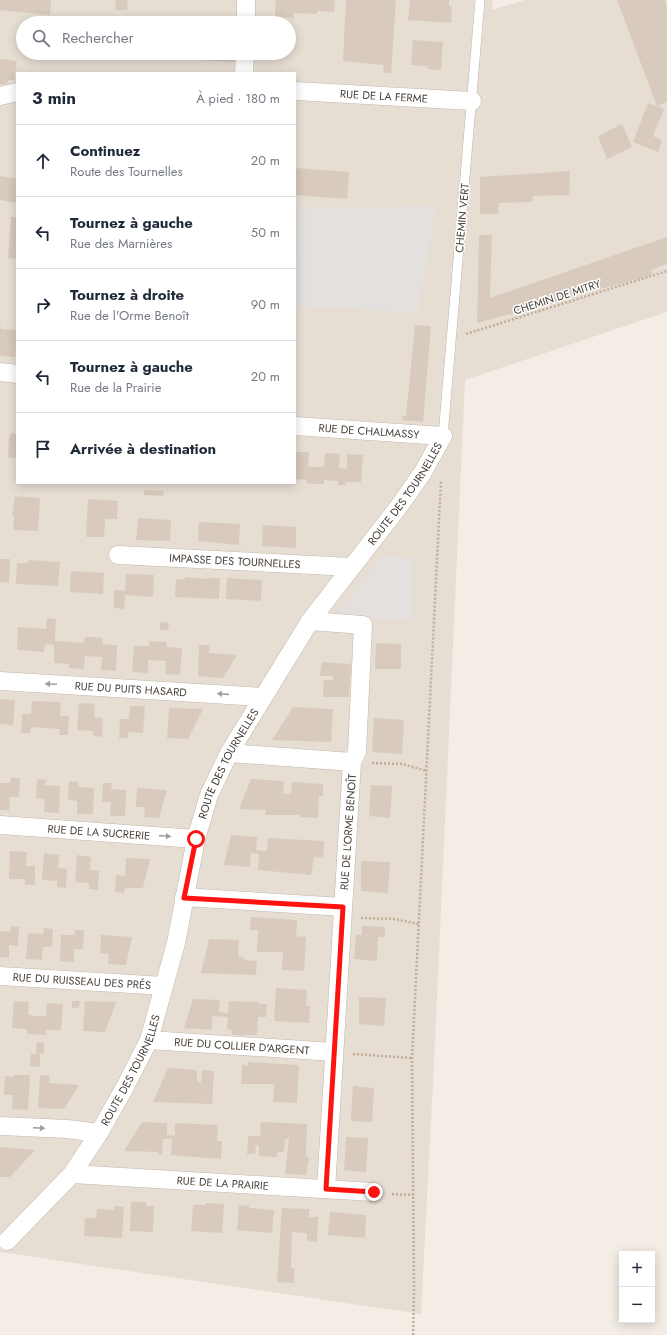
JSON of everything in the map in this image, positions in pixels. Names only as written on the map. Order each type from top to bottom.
[{"type":"street","points":[[246,0],[246,16]]},
{"type":"street","points":[[244,72],[245,60]]},
{"type":"street","name":"RUE DE LA FERME","points":[[296,91],[472,101]]},
{"type":"street","points":[[0,96],[16,92]]},
{"type":"street","points":[[0,372],[16,374]]},
{"type":"street","name":"RUE DE CHALMASSY","points":[[296,426],[443,436]]},
{"type":"street","name":"ROUTE DES TOURNELLES","points":[[7,1241],[72,1174],[99,1133],[126,1087],[149,1040],[176,943],[196,839],[209,795],[230,753],[262,697],[310,621],[400,505],[423,472],[443,436]]},
{"type":"street","name":"IMPASSE DES TOURNELLES","points":[[118,555],[351,567]]},
{"type":"street","name":"RUE DE L'ORME BENOÎT","points":[[310,621],[363,625],[357,752],[352,762],[326,1189]]},
{"type":"street","name":"RUE DU PUITS HASARD","points":[[0,681],[262,697]]},
{"type":"street","points":[[230,753],[352,762]]},
{"type":"street","name":"RUE DE LA SUCRERIE","points":[[0,826],[196,839]]},
{"type":"street","points":[[184,898],[342,912]]},
{"type":"street","name":"RUE DU RUISSEAU DES PRÉS","points":[[0,976],[164,986]]},
{"type":"street","name":"RUE DU COLLIER D'ARGENT","points":[[149,1040],[334,1052]]},
{"type":"street","points":[[0,1126],[67,1129],[99,1133]]},
{"type":"street","name":"RUE DE LA PRAIRIE","points":[[72,1174],[374,1192]]},
{"type":"lane","name":"CHEMIN VERT","points":[[443,436],[480,0]]},
{"type":"path","name":"CHEMIN DE MITRY","points":[[452,339],[667,271]]},
{"type":"path","points":[[413,1335],[412,1058],[441,476]]},
{"type":"path","points":[[352,762],[402,764],[427,771]]},
{"type":"path","points":[[342,912],[419,924]]},
{"type":"path","points":[[334,1052],[412,1058]]},
{"type":"shaded area","points":[[0,0],[493,0],[492,10],[525,0],[667,0],[667,312],[465,380],[421,1314],[0,1252]]},
{"type":"shaded area","points":[[436,206],[418,312],[296,306],[297,208]]},
{"type":"shaded area","points":[[383,555],[412,558],[412,621],[336,616]]},
{"type":"building","points":[[0,0],[51,0],[50,15],[0,10]]},
{"type":"building","points":[[116,0],[128,0],[127,10],[115,10]]},
{"type":"building","points":[[276,0],[335,0],[334,12],[317,11],[317,14],[294,13],[294,16],[275,16]]},
{"type":"building","points":[[346,0],[396,0],[391,73],[383,73],[384,65],[343,61]]},
{"type":"building","points":[[410,0],[449,0],[449,6],[452,6],[451,23],[408,20]]},
{"type":"building","points":[[617,0],[667,0],[665,2],[667,7],[667,102],[657,106]]},
{"type":"building","points":[[413,40],[443,42],[441,70],[427,69],[428,66],[411,65]]},
{"type":"building","points":[[0,59],[17,61],[14,80],[8,80],[7,84],[0,84]]},
{"type":"building","points":[[195,60],[235,60],[235,62]]},
{"type":"building","points":[[648,103],[664,109],[653,136],[662,140],[658,152],[633,142]]},
{"type":"building","points":[[622,124],[632,147],[607,159],[598,136]]},
{"type":"building","points":[[296,168],[349,172],[347,199],[296,195]]},
{"type":"building","points":[[570,171],[569,195],[533,196],[532,202],[499,203],[498,214],[480,214],[480,177]]},
{"type":"building","points":[[0,176],[16,179],[16,203],[0,200]]},
{"type":"building","points":[[11,217],[16,217],[16,259],[8,258]]},
{"type":"building","points":[[479,235],[492,235],[490,298],[667,237],[667,264],[651,270],[652,275],[477,323]]},
{"type":"building","points":[[0,325],[1,329],[16,330],[16,344],[15,357],[0,356]]},
{"type":"building","points":[[415,325],[431,326],[423,422],[402,420],[402,416],[406,416]]},
{"type":"building","points":[[12,433],[16,434],[16,458],[8,458],[9,436]]},
{"type":"building","points":[[296,452],[309,452],[308,467],[324,467],[325,453],[340,454],[339,468],[347,469],[347,454],[363,455],[361,482],[346,482],[346,485],[338,485],[338,481],[324,480],[324,484],[315,484],[307,483],[307,480],[296,479]]},
{"type":"building","points":[[144,490],[164,491],[163,496],[144,495]]},
{"type":"building","points":[[15,496],[40,498],[38,531],[13,530],[14,516],[12,516]]},
{"type":"building","points":[[88,499],[118,501],[117,519],[105,519],[104,537],[86,537]]},
{"type":"building","points":[[138,518],[171,520],[170,541],[136,540]]},
{"type":"building","points":[[199,522],[240,524],[239,545],[198,541]]},
{"type":"building","points":[[263,525],[296,527],[296,548],[262,546]]},
{"type":"building","points":[[0,559],[10,559],[9,583],[0,582]]},
{"type":"building","points":[[29,560],[60,562],[58,586],[16,584],[17,563],[28,563]]},
{"type":"building","points":[[71,571],[104,573],[103,594],[70,592]]},
{"type":"building","points":[[126,574],[154,575],[153,597],[125,595],[124,609],[114,608],[114,590],[125,591]]},
{"type":"building","points":[[185,577],[206,579],[220,578],[219,599],[175,597],[176,579],[185,580]]},
{"type":"building","points":[[227,578],[262,580],[261,601],[226,599]]},
{"type":"building","points":[[47,618],[56,619],[55,641],[84,643],[85,637],[94,637],[103,638],[102,644],[117,645],[116,671],[101,670],[102,657],[85,656],[84,669],[69,668],[69,664],[54,663],[54,645],[45,644],[44,652],[17,650],[18,627],[46,629]]},
{"type":"building","points":[[160,622],[169,623],[168,630],[160,630]]},
{"type":"building","points":[[149,641],[167,642],[166,647],[182,648],[180,675],[165,674],[166,661],[148,660],[148,673],[132,672],[134,646],[149,646]]},
{"type":"building","points":[[376,643],[401,644],[401,669],[375,669]]},
{"type":"building","points":[[199,645],[210,645],[209,653],[237,655],[223,678],[198,676]]},
{"type":"building","points":[[322,662],[351,664],[349,697],[323,697],[324,680],[333,680],[333,676],[320,676]]},
{"type":"building","points":[[0,699],[15,700],[13,725],[0,724]]},
{"type":"building","points":[[32,701],[61,702],[60,716],[69,716],[68,735],[59,735],[60,729],[31,727],[30,733],[21,733],[22,714],[31,714]]},
{"type":"building","points":[[79,703],[95,704],[94,717],[103,718],[102,737],[93,736],[93,731],[77,730]]},
{"type":"building","points":[[130,706],[145,706],[143,733],[128,732],[128,738],[119,738],[120,719],[129,719]]},
{"type":"building","points":[[293,707],[333,709],[331,742],[272,740]]},
{"type":"building","points":[[169,708],[203,709],[188,739],[167,738]]},
{"type":"building","points":[[374,718],[404,720],[402,754],[372,752]]},
{"type":"building","points":[[11,778],[20,778],[19,797],[10,797],[9,810],[0,810],[0,783],[10,783]]},
{"type":"building","points":[[37,779],[46,780],[45,785],[60,786],[59,813],[44,812],[45,799],[36,798]]},
{"type":"building","points":[[251,779],[284,781],[283,794],[291,794],[292,782],[323,784],[323,796],[319,796],[318,818],[300,817],[300,815],[265,815],[266,810],[239,809]]},
{"type":"building","points":[[69,781],[78,782],[78,787],[94,788],[93,814],[77,814],[77,801],[68,800]]},
{"type":"building","points":[[103,783],[112,783],[111,789],[126,790],[125,816],[110,816],[111,802],[102,802]]},
{"type":"building","points":[[371,785],[392,786],[390,818],[369,816]]},
{"type":"building","points":[[137,788],[167,790],[159,818],[144,817],[145,807],[136,807]]},
{"type":"building","points":[[231,835],[257,837],[256,850],[267,851],[268,838],[324,841],[323,858],[314,857],[311,875],[258,870],[259,854],[251,853],[250,867],[224,865]]},
{"type":"building","points":[[10,851],[27,852],[26,866],[35,866],[35,885],[25,885],[25,879],[9,879]]},
{"type":"building","points":[[44,853],[59,855],[58,868],[67,869],[66,888],[57,887],[57,881],[42,880]]},
{"type":"building","points":[[77,855],[91,857],[90,870],[99,871],[98,890],[89,889],[89,883],[75,882]]},
{"type":"building","points":[[126,858],[150,859],[143,888],[125,888],[124,893],[115,892],[116,875],[125,876]]},
{"type":"building","points":[[361,861],[390,862],[388,893],[361,891]]},
{"type":"building","points":[[251,917],[297,920],[296,936],[306,937],[304,971],[282,970],[283,952],[257,952],[258,930],[250,930]]},
{"type":"building","points":[[11,926],[19,927],[18,946],[9,945],[9,958],[0,957],[0,931],[10,932]]},
{"type":"building","points":[[362,926],[385,927],[385,937],[378,937],[377,961],[354,959],[356,935],[362,935]]},
{"type":"building","points":[[44,928],[53,929],[52,947],[43,947],[42,960],[26,959],[28,933],[43,934]]},
{"type":"building","points":[[75,930],[84,930],[83,949],[74,949],[74,962],[60,961],[61,935],[75,935]]},
{"type":"building","points":[[101,935],[132,937],[126,965],[108,964],[109,954],[100,953]]},
{"type":"building","points":[[209,939],[239,940],[238,956],[244,957],[244,960],[257,961],[256,975],[201,973]]},
{"type":"building","points":[[276,988],[307,990],[306,1006],[310,1006],[309,1023],[274,1021]]},
{"type":"building","points":[[359,997],[386,998],[384,1026],[359,1024]]},
{"type":"building","points":[[193,999],[220,1000],[219,1012],[228,1013],[229,1001],[259,1002],[259,1004],[267,1004],[266,1017],[258,1017],[257,1035],[232,1035],[232,1030],[227,1029],[228,1017],[212,1016],[212,1030],[184,1028]]},
{"type":"building","points":[[14,1001],[29,1002],[28,1015],[37,1016],[46,1016],[47,1003],[63,1004],[61,1030],[46,1030],[46,1035],[27,1034],[27,1029],[12,1028]]},
{"type":"building","points":[[72,1001],[80,1001],[79,1008],[72,1008]]},
{"type":"building","points":[[85,1001],[116,1002],[105,1032],[83,1031]]},
{"type":"building","points":[[37,1042],[44,1043],[44,1054],[36,1053]]},
{"type":"building","points":[[31,1054],[40,1054],[40,1067],[30,1066]]},
{"type":"building","points":[[248,1062],[299,1065],[297,1103],[273,1102],[274,1084],[241,1084],[242,1065],[248,1066]]},
{"type":"building","points":[[168,1068],[197,1070],[197,1082],[201,1082],[202,1070],[214,1071],[212,1104],[153,1102]]},
{"type":"building","points":[[14,1075],[30,1075],[28,1110],[12,1109],[13,1095],[4,1095],[5,1076],[14,1077]]},
{"type":"building","points":[[40,1075],[50,1076],[49,1083],[79,1085],[64,1109],[38,1108]]},
{"type":"building","points":[[353,1086],[374,1088],[372,1122],[351,1121]]},
{"type":"building","points":[[142,1122],[167,1123],[167,1135],[175,1136],[175,1123],[218,1125],[217,1141],[222,1141],[221,1159],[171,1155],[172,1139],[163,1139],[162,1155],[158,1155],[158,1152],[124,1151]]},
{"type":"building","points":[[261,1122],[307,1124],[306,1157],[309,1157],[306,1175],[285,1174],[289,1139],[285,1139],[284,1152],[277,1152],[277,1157],[259,1156],[259,1146],[256,1145],[255,1154],[247,1154],[248,1136],[260,1136]]},
{"type":"building","points":[[346,1137],[368,1138],[366,1172],[344,1170]]},
{"type":"building","points":[[0,1147],[35,1150],[10,1177],[0,1177]]},
{"type":"building","points":[[131,1202],[146,1202],[146,1206],[154,1206],[153,1232],[130,1231]]},
{"type":"building","points":[[206,1203],[224,1204],[222,1233],[191,1231],[193,1205],[205,1205]]},
{"type":"building","points":[[239,1205],[249,1206],[249,1208],[274,1210],[272,1233],[237,1230]]},
{"type":"building","points":[[114,1206],[124,1207],[122,1238],[84,1236],[85,1218],[96,1218],[97,1209],[114,1210]]},
{"type":"building","points":[[282,1208],[309,1209],[309,1217],[318,1217],[317,1242],[307,1241],[307,1233],[292,1232],[291,1268],[294,1268],[294,1283],[277,1282]]},
{"type":"building","points":[[330,1212],[366,1215],[365,1238],[328,1235]]},
{"type":"route","points":[[196,839],[184,898],[343,907],[326,1189],[374,1192]]}]
